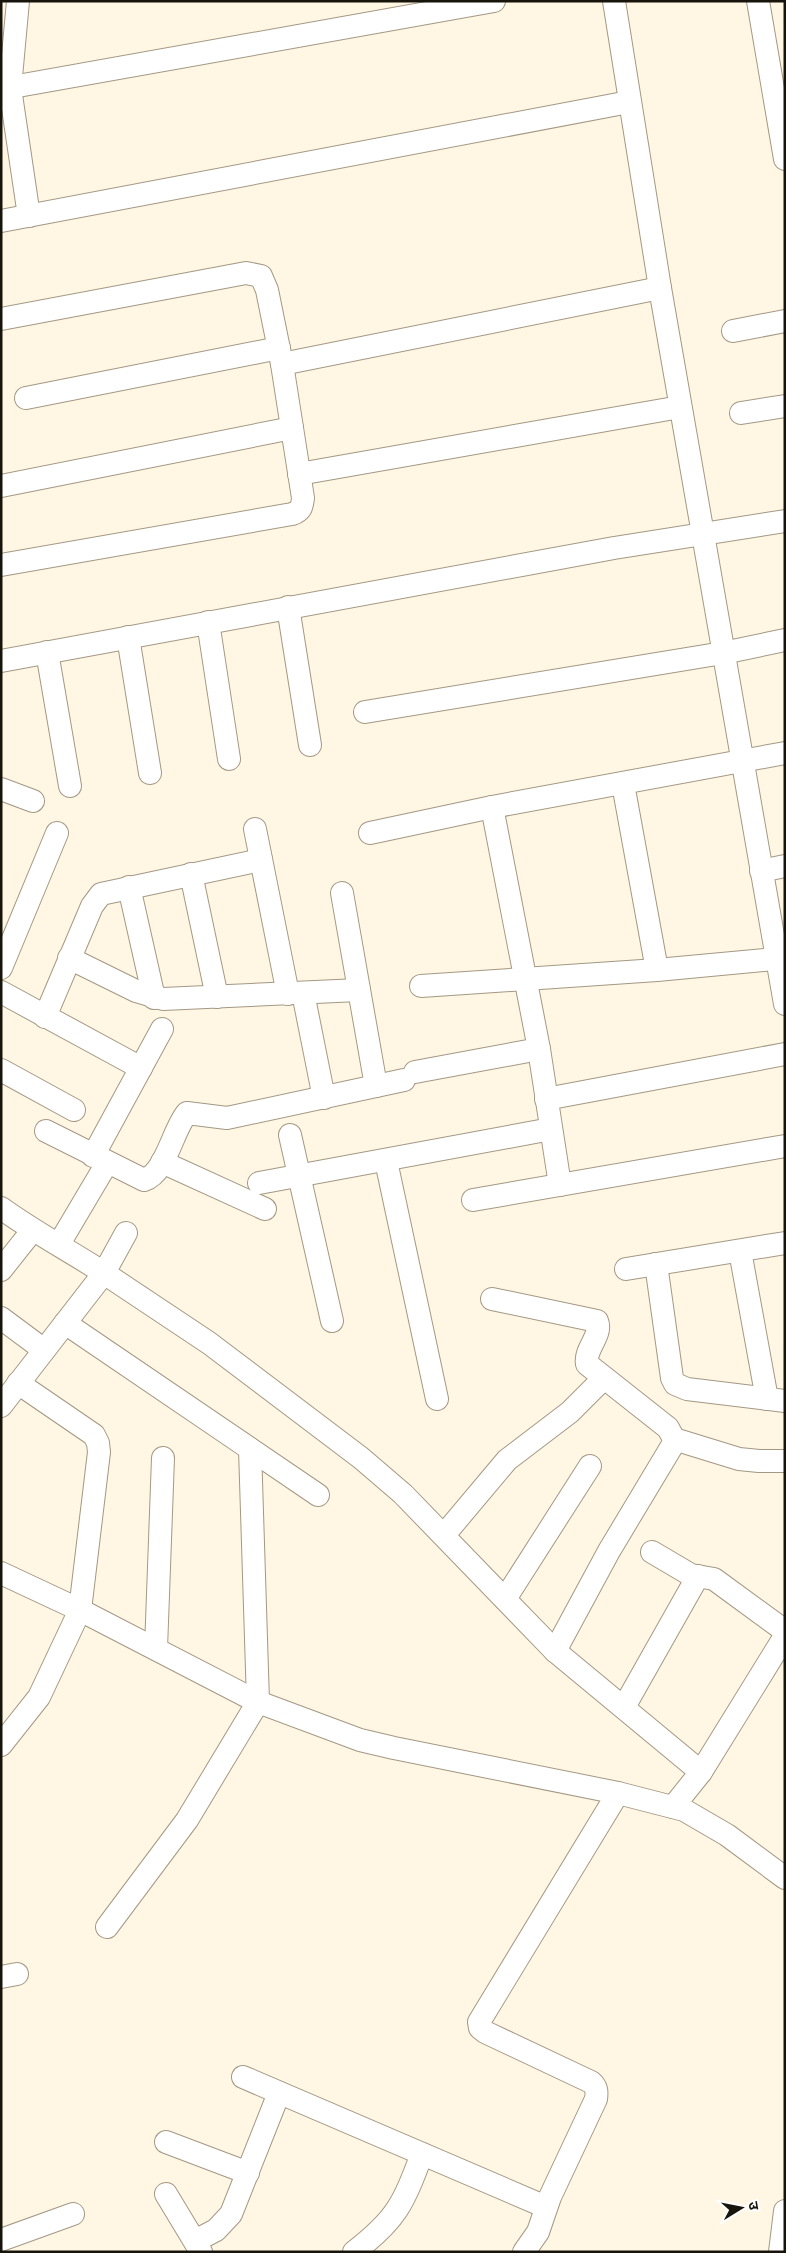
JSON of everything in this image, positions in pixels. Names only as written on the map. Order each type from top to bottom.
[{"type":"street","points":[[18,1],[6,89],[29,216]]},
{"type":"street","points":[[6,89],[494,1]]},
{"type":"street","points":[[614,1],[660,288],[704,534],[723,653],[762,871],[781,958],[785,1004]]},
{"type":"street","points":[[758,1],[784,154]]},
{"type":"street","points":[[1,221],[629,102]]},
{"type":"street","points":[[1,319],[236,275],[256,274],[261,276],[264,282],[280,356],[303,498],[302,507],[298,512],[292,514],[1,565]]},
{"type":"street","points":[[26,398],[280,356],[660,288]]},
{"type":"street","points":[[732,331],[785,321]]},
{"type":"street","points":[[299,474],[680,406]]},
{"type":"street","points":[[741,413],[785,406]]},
{"type":"street","points":[[1,486],[292,428]]},
{"type":"street","points":[[1,661],[614,548],[785,521]]},
{"type":"street","points":[[288,607],[310,745]]},
{"type":"street","points":[[208,622],[229,759]]},
{"type":"street","points":[[128,637],[150,773]]},
{"type":"street","points":[[365,712],[723,653],[785,640]]},
{"type":"street","points":[[47,652],[70,786]]},
{"type":"street","points":[[370,833],[492,807],[785,753]]},
{"type":"street","points":[[623,784],[657,970]]},
{"type":"street","points":[[1,789],[33,801]]},
{"type":"street","points":[[492,807],[539,1049],[560,1185]]},
{"type":"street","points":[[255,829],[261,860],[324,1098]]},
{"type":"street","points":[[1,968],[57,833]]},
{"type":"street","points":[[45,1017],[96,898],[110,891],[261,860]]},
{"type":"street","points":[[762,871],[785,866]]},
{"type":"street","points":[[191,874],[217,997]]},
{"type":"street","points":[[129,887],[154,998]]},
{"type":"street","points":[[342,893],[376,1086]]},
{"type":"street","points":[[69,958],[154,998],[296,994],[359,990]]},
{"type":"street","points":[[422,986],[657,970],[781,958]]},
{"type":"street","points":[[1,992],[141,1068]]},
{"type":"street","points":[[59,1244],[141,1068],[162,1029]]},
{"type":"street","points":[[46,1131],[144,1180],[153,1175],[162,1162],[187,1113],[228,1118],[376,1086],[409,1076],[539,1049]]},
{"type":"street","points":[[546,1099],[785,1054]]},
{"type":"street","points":[[1,1070],[74,1110]]},
{"type":"street","points":[[259,1182],[551,1129]]},
{"type":"street","points":[[290,1135],[332,1321]]},
{"type":"street","points":[[473,1200],[785,1146]]},
{"type":"street","points":[[386,1160],[438,1399]]},
{"type":"street","points":[[162,1162],[265,1209]]},
{"type":"street","points":[[1,1208],[32,1231],[59,1244],[209,1343],[300,1410],[403,1494],[555,1651],[700,1772]]},
{"type":"street","points":[[1,1270],[32,1231]]},
{"type":"street","points":[[1,1406],[104,1273],[126,1234]]},
{"type":"street","points":[[626,1269],[785,1243]]},
{"type":"street","points":[[656,1264],[672,1378],[675,1384],[687,1389],[776,1400],[740,1251]]},
{"type":"street","points":[[492,1299],[597,1321],[598,1330],[586,1361],[587,1364],[668,1428],[674,1439],[738,1459],[785,1461]]},
{"type":"street","points":[[1,1318],[44,1350]]},
{"type":"street","points":[[65,1323],[318,1495]]},
{"type":"street","points":[[444,1535],[507,1460],[581,1402],[604,1378]]},
{"type":"street","points":[[1,1745],[39,1697],[80,1610],[98,1443],[94,1435],[18,1383]]},
{"type":"street","points":[[555,1651],[609,1551],[672,1446],[674,1439]]},
{"type":"street","points":[[107,1927],[187,1820],[258,1702],[250,1449]]},
{"type":"street","points":[[156,1649],[163,1458]]},
{"type":"street","points":[[505,1599],[590,1466]]},
{"type":"street","points":[[652,1552],[683,1571],[714,1579],[785,1631]]},
{"type":"street","points":[[1,1573],[80,1610],[258,1702],[360,1740],[618,1793],[684,1810],[727,1834],[785,1878]]},
{"type":"street","points":[[624,1707],[698,1576]]},
{"type":"street","points":[[674,1807],[700,1772],[785,1636]]},
{"type":"street","points":[[524,2252],[538,2232],[546,2207],[596,2100],[596,2086],[485,2032],[480,2028],[479,2022],[618,1793]]},
{"type":"street","points":[[243,2077],[546,2207]]},
{"type":"street","points":[[166,2194],[198,2246],[226,2223],[232,2214],[279,2092]]},
{"type":"street","points":[[166,2142],[248,2173]]},
{"type":"street","points":[[354,2252],[377,2234],[399,2209],[405,2199],[422,2154]]},
{"type":"street","points":[[780,2252],[785,2211]]},
{"type":"street","points":[[1,2240],[73,2214]]}]
